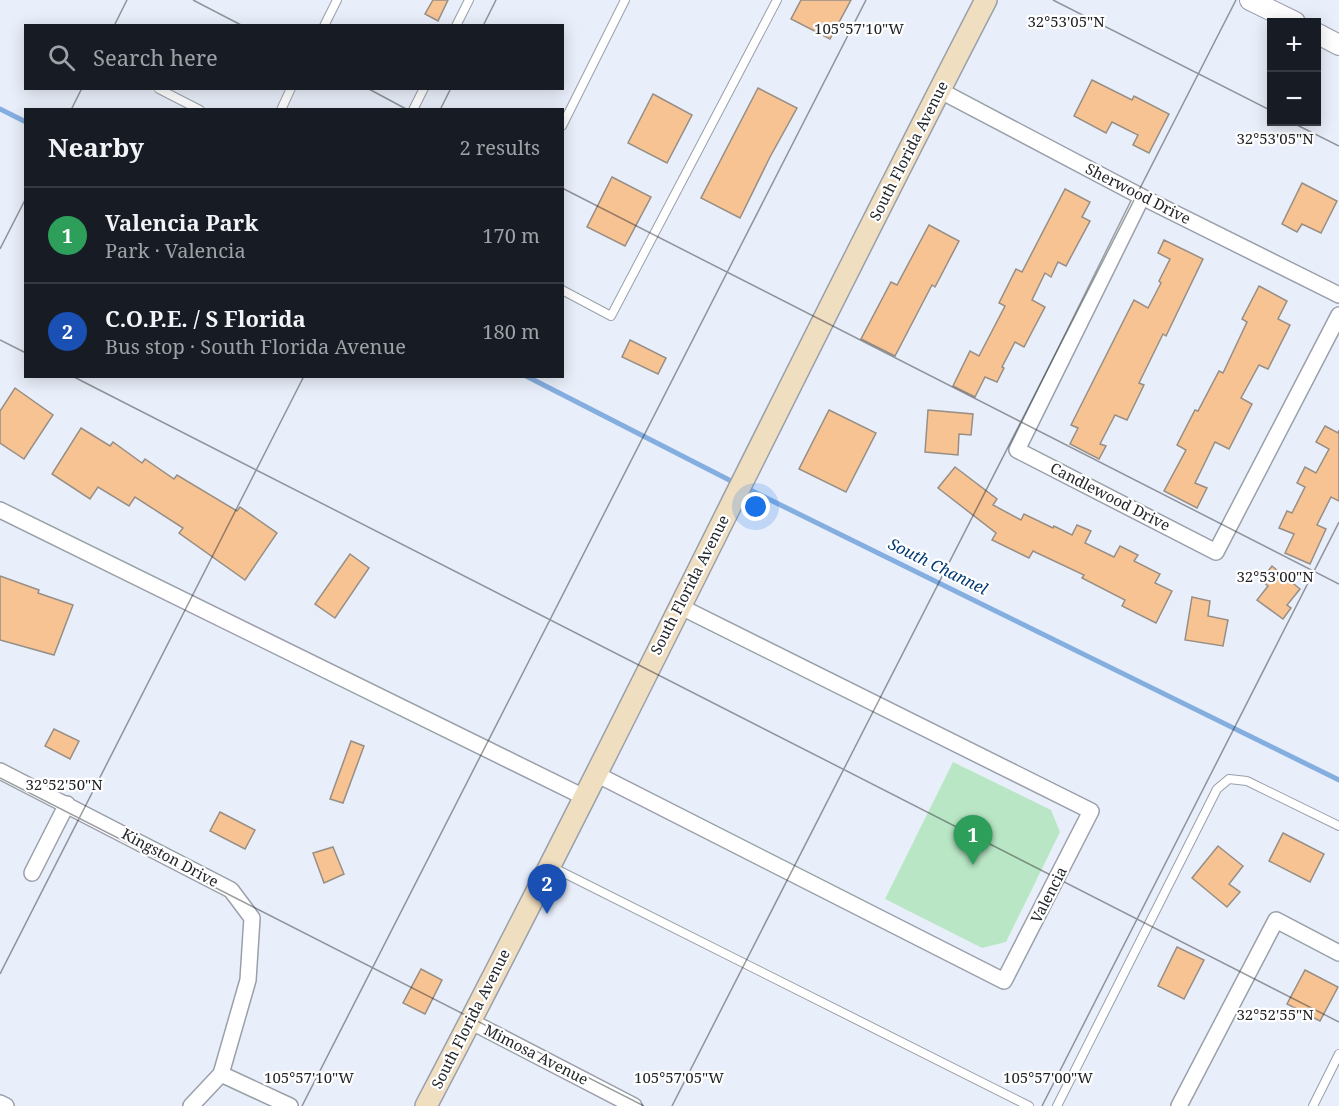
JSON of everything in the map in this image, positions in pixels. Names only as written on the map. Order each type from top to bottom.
[{"type":"main road","name":"South Florida Avenue","points":[[426,1106],[986,0]]},
{"type":"street","points":[[1250,0],[1287,18]]},
{"type":"street","points":[[1321,35],[1339,45]]},
{"type":"street","name":"Sherwood Drive","points":[[939,90],[1142,197],[1339,295]]},
{"type":"street","name":"Candlewood Drive","points":[[1142,197],[1017,450],[1216,552],[1339,315]]},
{"type":"street","points":[[0,510],[584,797]]},
{"type":"street","name":"Valencia","points":[[596,774],[1004,981],[1091,811],[679,606]]},
{"type":"street","name":"Kingston Drive","points":[[0,771],[231,890],[252,918],[248,980],[221,1074]]},
{"type":"street","points":[[32,873],[67,804]]},
{"type":"street","points":[[1179,1106],[1276,920],[1339,953]]},
{"type":"street","name":"Mimosa Avenue","points":[[471,1021],[634,1106]]},
{"type":"street","points":[[191,1106],[221,1074],[291,1106]]},
{"type":"street","points":[[0,1103],[6,1106]]},
{"type":"lane","points":[[325,24],[337,0]]},
{"type":"lane","points":[[457,24],[469,0]]},
{"type":"lane","points":[[564,122],[625,0]]},
{"type":"lane","points":[[564,291],[611,316],[777,0]]},
{"type":"lane","points":[[161,90],[196,108]]},
{"type":"lane","points":[[281,108],[290,90]]},
{"type":"lane","points":[[414,108],[423,90]]},
{"type":"lane","points":[[1057,1106],[1217,789],[1229,780],[1246,781],[1339,826]]},
{"type":"lane","points":[[550,865],[1029,1106]]},
{"type":"lane","points":[[1312,1106],[1339,1054]]},
{"type":"green space","points":[[953,762],[1051,810],[1060,832],[1006,942],[982,948],[885,899]]},
{"type":"building","points":[[433,0],[448,0],[438,21],[425,14]]},
{"type":"building","points":[[801,0],[851,0],[830,39],[791,19]]},
{"type":"building","points":[[1092,80],[1132,100],[1134,96],[1169,114],[1149,153],[1133,145],[1138,135],[1112,122],[1106,133],[1074,116]]},
{"type":"building","points":[[758,88],[797,108],[740,218],[701,198]]},
{"type":"building","points":[[653,94],[692,115],[667,163],[628,143]]},
{"type":"building","points":[[612,177],[651,197],[625,246],[587,227]]},
{"type":"building","points":[[1302,183],[1337,201],[1321,233],[1302,224],[1297,232],[1282,224]]},
{"type":"building","points":[[1065,189],[1090,202],[1082,217],[1090,221],[1066,266],[1058,262],[1051,277],[1045,273],[1032,300],[1045,307],[1024,347],[1015,342],[997,382],[985,377],[975,397],[953,386],[970,351],[979,356],[1005,306],[999,303],[1016,269],[1022,272]]},
{"type":"building","points":[[929,225],[959,241],[935,287],[932,285],[895,356],[861,339],[891,282],[897,285]]},
{"type":"building","points":[[1164,240],[1203,259],[1166,336],[1163,334],[1139,383],[1144,385],[1127,420],[1115,415],[1100,444],[1106,446],[1099,459],[1070,444],[1078,428],[1071,425],[1134,300],[1148,308],[1161,283],[1159,281],[1170,259],[1158,253]]},
{"type":"building","points":[[1259,286],[1287,301],[1278,319],[1290,325],[1268,369],[1259,365],[1241,398],[1252,404],[1229,449],[1215,442],[1195,483],[1207,488],[1197,508],[1164,491],[1186,450],[1177,445],[1219,371],[1223,373],[1247,322],[1242,319]]},
{"type":"building","points":[[630,340],[666,358],[658,374],[622,357]]},
{"type":"building","points":[[15,388],[53,415],[24,459],[0,443],[0,411]]},
{"type":"building","points":[[829,410],[876,433],[846,492],[799,469]]},
{"type":"building","points":[[928,410],[973,414],[971,435],[959,434],[958,455],[925,452]]},
{"type":"building","points":[[1325,426],[1338,433],[1339,430],[1339,501],[1331,497],[1317,525],[1326,529],[1310,564],[1285,553],[1294,534],[1279,528],[1287,511],[1292,513],[1305,487],[1297,483],[1305,467],[1316,473],[1329,449],[1316,442]]},
{"type":"building","points":[[81,428],[110,446],[113,442],[142,463],[145,459],[174,479],[177,475],[237,511],[240,507],[277,533],[245,580],[179,533],[183,528],[135,497],[129,506],[98,487],[90,499],[52,474]]},
{"type":"building","points":[[955,467],[997,499],[993,505],[1021,520],[1024,514],[1072,535],[1077,525],[1091,531],[1085,543],[1114,557],[1120,546],[1138,555],[1134,561],[1160,574],[1155,583],[1172,591],[1156,623],[1122,606],[1125,600],[1082,578],[1084,575],[1033,551],[1029,558],[992,540],[996,533],[938,488]]},
{"type":"building","points":[[350,554],[369,568],[335,618],[315,604]]},
{"type":"building","points":[[1272,566],[1300,589],[1287,605],[1291,608],[1283,619],[1257,600],[1268,586],[1261,580]]},
{"type":"building","points":[[0,576],[73,605],[54,655],[0,640]]},
{"type":"building","points":[[1192,597],[1210,601],[1208,616],[1228,620],[1223,646],[1185,640]]},
{"type":"building","points":[[54,729],[79,741],[70,759],[45,746]]},
{"type":"building","points":[[351,741],[364,746],[343,803],[330,799]]},
{"type":"building","points":[[220,812],[255,830],[245,849],[210,831]]},
{"type":"building","points":[[1283,833],[1324,854],[1310,882],[1269,861]]},
{"type":"building","points":[[1218,846],[1243,866],[1229,884],[1240,892],[1227,907],[1192,878]]},
{"type":"building","points":[[333,847],[344,874],[324,883],[313,853]]},
{"type":"building","points":[[1177,947],[1204,960],[1184,999],[1158,986]]},
{"type":"building","points":[[421,969],[442,980],[425,1014],[403,1003]]},
{"type":"building","points":[[1305,970],[1338,987],[1320,1021],[1287,1004]]},
{"type":"waterway","name":"South Channel","points":[[0,109],[24,121]]},
{"type":"waterway","name":"South Channel","points":[[530,378],[737,484]]},
{"type":"waterway","name":"South Channel","points":[[746,488],[1339,780]]},
{"type":"place","name":"Valencia Park","points":[[973,865]]},
{"type":"place","name":"C.O.P.E. / S Florida","points":[[547,914]]}]
